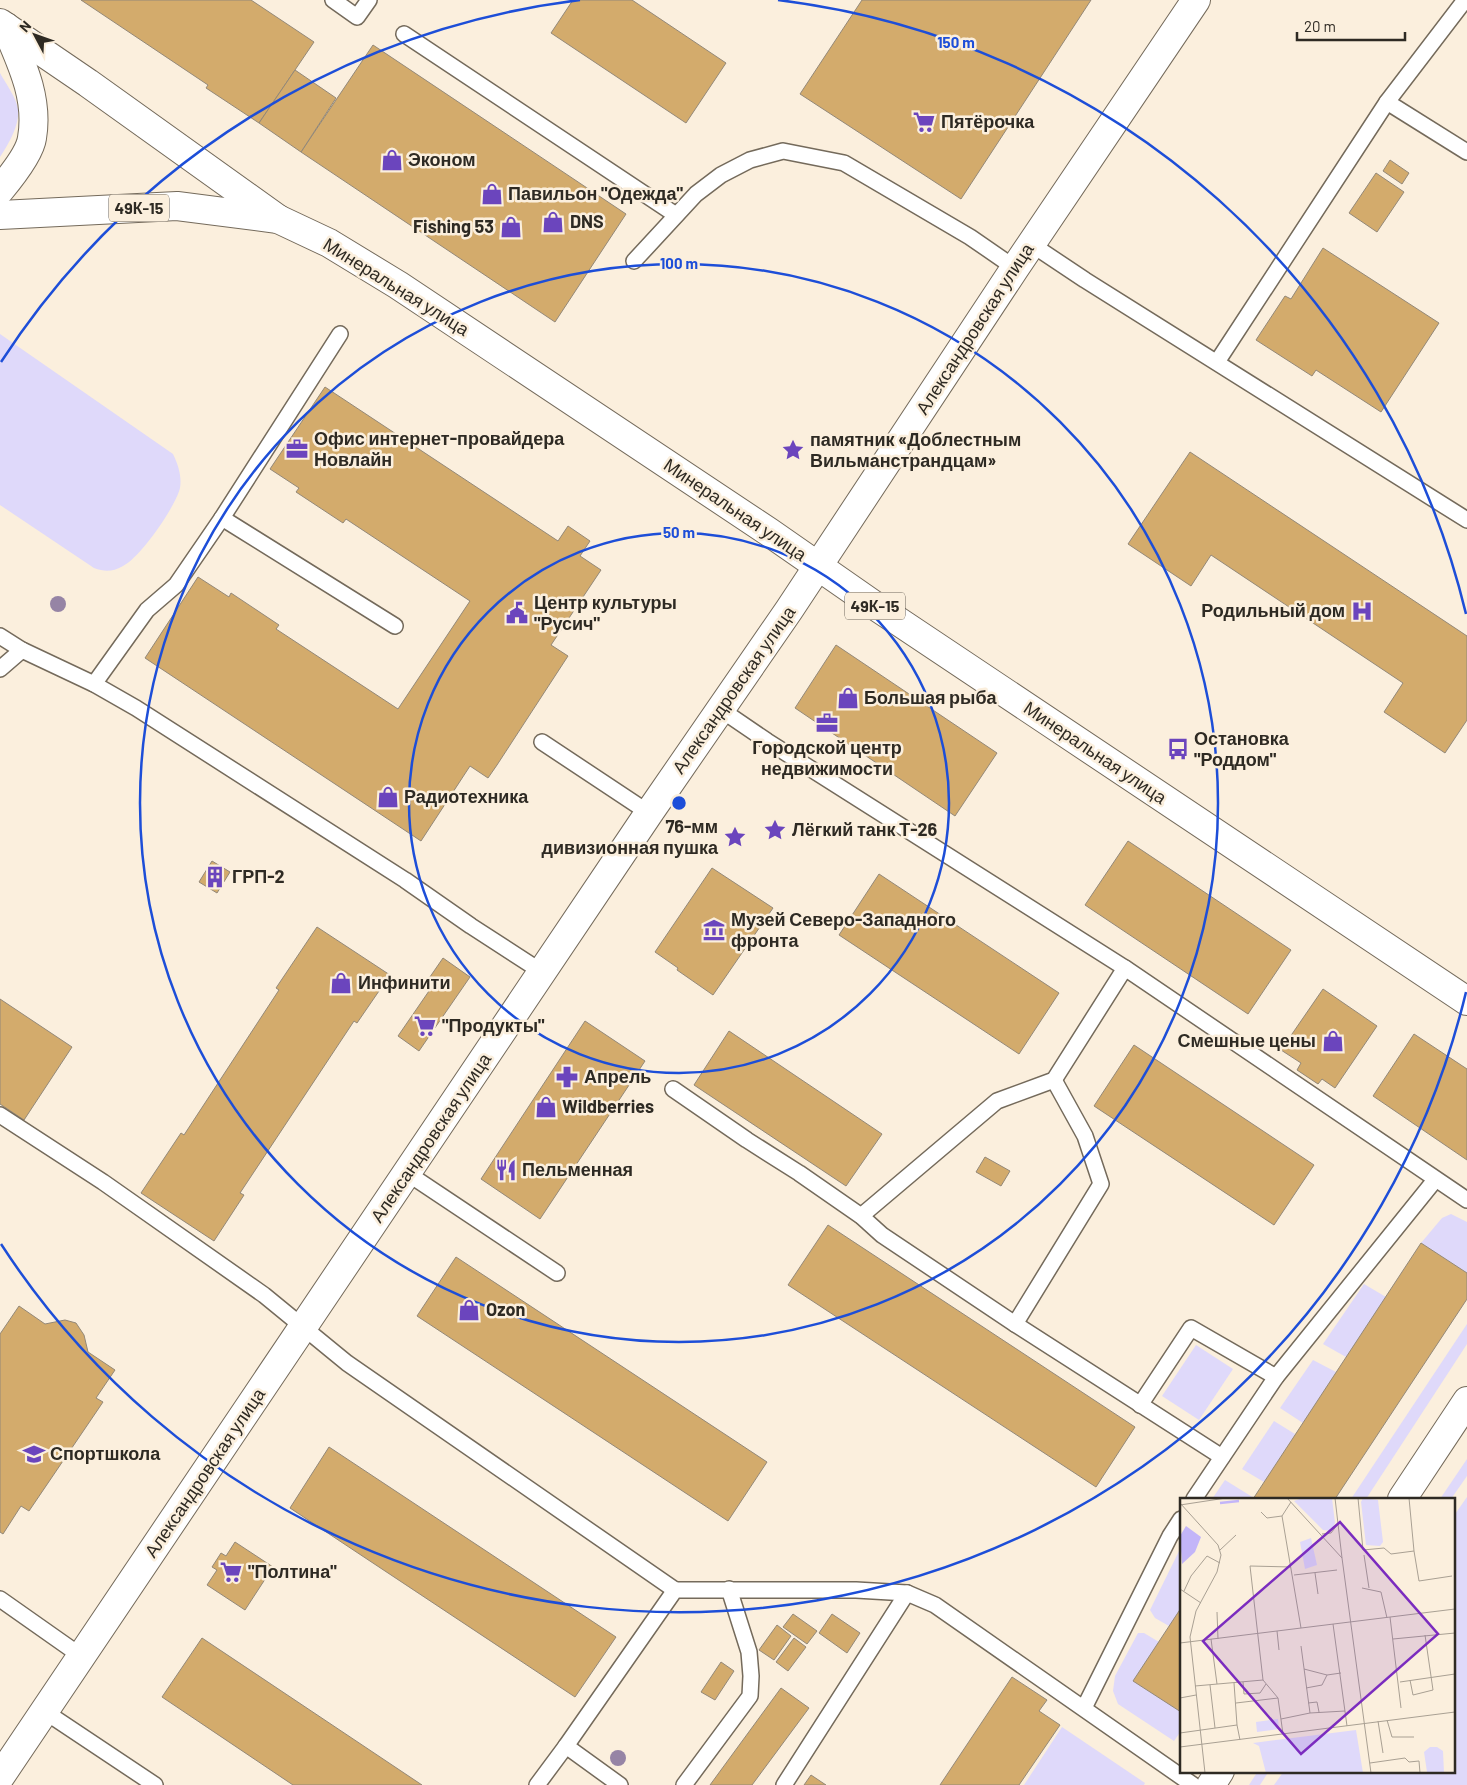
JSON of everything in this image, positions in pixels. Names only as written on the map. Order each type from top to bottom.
[{"type":"street","name":"Александровская улица","points":[[0,1777],[649,813],[818,566],[1031,244],[1196,0]]},
{"type":"street","points":[[0,190],[16,170],[32,139],[33,110],[27,75],[3,25]]},
{"type":"street","name":"Минеральная улица","points":[[3,25],[88,83],[278,219],[329,243],[398,284],[1467,1002]]},
{"type":"street","name":"49К-15","points":[[0,215],[177,206],[278,219]]},
{"type":"street","points":[[1403,1498],[1467,1401]]},
{"type":"street","points":[[1211,1785],[1219,1772]]},
{"type":"lane","points":[[333,0],[358,17],[369,0]]},
{"type":"lane","points":[[1217,362],[1387,102],[1465,0]]},
{"type":"lane","points":[[404,34],[676,215]]},
{"type":"lane","points":[[1387,102],[1467,152]]},
{"type":"lane","points":[[634,262],[696,194],[721,175],[750,160],[783,151],[844,163],[970,237],[1016,268]]},
{"type":"lane","points":[[1031,244],[1085,280],[1467,520]]},
{"type":"lane","points":[[94,684],[147,610],[176,585],[222,518],[340,334]]},
{"type":"lane","points":[[222,518],[395,626]]},
{"type":"lane","points":[[0,636],[22,650],[94,684],[145,713],[405,880],[542,972]]},
{"type":"lane","points":[[0,669],[22,650]]},
{"type":"lane","points":[[720,709],[767,741],[1125,968],[1467,1200]]},
{"type":"lane","points":[[542,742],[649,813]]},
{"type":"lane","points":[[861,1216],[997,1101],[1054,1080],[1125,968]]},
{"type":"lane","points":[[1015,1324],[1101,1184],[1084,1136],[1054,1080]]},
{"type":"lane","points":[[673,1089],[747,1140],[800,1173],[861,1216],[882,1235],[1015,1324],[1222,1457]]},
{"type":"lane","points":[[0,1116],[103,1182],[264,1296],[347,1364],[676,1590],[856,1590],[907,1593],[935,1605],[1193,1785]]},
{"type":"lane","points":[[407,1173],[557,1273]]},
{"type":"lane","points":[[1195,1498],[1276,1377],[1435,1180]]},
{"type":"lane","points":[[1140,1405],[1191,1328],[1276,1377]]},
{"type":"lane","points":[[1084,1708],[1170,1536],[1180,1521]]},
{"type":"lane","points":[[684,1785],[750,1696],[749,1652],[729,1589]]},
{"type":"lane","points":[[537,1785],[676,1590]]},
{"type":"lane","points":[[784,1785],[907,1593]]},
{"type":"lane","points":[[0,1599],[81,1656]]},
{"type":"lane","points":[[44,1711],[155,1785]]},
{"type":"lane","points":[[566,1746],[620,1785]]},
{"type":"shaded area","points":[[0,73],[15,100],[18,115],[13,134],[0,157]]},
{"type":"shaded area","points":[[0,334],[173,454],[180,475],[180,488],[177,496],[165,518],[147,543],[139,553],[123,566],[108,571],[94,568],[0,505]]},
{"type":"shaded area","points":[[1451,1214],[1467,1222],[1467,1273],[1421,1243],[1442,1218]]},
{"type":"shaded area","points":[[1364,1284],[1386,1297],[1346,1357],[1323,1344]]},
{"type":"shaded area","points":[[1467,1324],[1467,1344],[1367,1498],[1352,1498]]},
{"type":"shaded area","points":[[1196,1345],[1233,1369],[1199,1420],[1162,1396]]},
{"type":"shaded area","points":[[1313,1360],[1336,1372],[1303,1423],[1280,1408]]},
{"type":"shaded area","points":[[1274,1421],[1295,1434],[1264,1482],[1242,1469]]},
{"type":"shaded area","points":[[1467,1459],[1467,1476],[1452,1498],[1441,1498]]},
{"type":"shaded area","points":[[1225,1480],[1254,1498],[1213,1498]]},
{"type":"shaded area","points":[[1467,1497],[1467,1785],[1274,1785],[1283,1772],[1454,1772],[1454,1516]]},
{"type":"shaded area","points":[[1180,1549],[1180,1610],[1169,1626],[1155,1618],[1150,1610]]},
{"type":"shaded area","points":[[1138,1633],[1144,1633],[1159,1642],[1133,1681],[1180,1711],[1180,1732],[1174,1741],[1118,1704],[1113,1691],[1115,1676]]},
{"type":"shaded area","points":[[1062,1727],[1145,1783],[1144,1785],[1024,1785]]},
{"type":"shaded area","points":[[1257,1772],[1268,1772],[1260,1785],[1249,1785]]},
{"type":"building","points":[[81,0],[251,0],[314,42],[259,123],[206,88],[208,85]]},
{"type":"building","points":[[573,0],[632,0],[726,63],[686,123],[551,33]]},
{"type":"building","points":[[862,0],[1091,0],[961,199],[800,94]]},
{"type":"building","points":[[373,45],[626,214],[555,322],[301,152]]},
{"type":"building","points":[[295,70],[336,98],[301,152],[259,123]]},
{"type":"building","points":[[1390,160],[1409,173],[1402,184],[1383,171]]},
{"type":"building","points":[[1376,173],[1404,192],[1377,232],[1349,213]]},
{"type":"building","points":[[1323,248],[1439,323],[1381,412],[1316,370],[1312,376],[1256,340],[1285,296],[1291,299]]},
{"type":"building","name":"Центр культуры \"Русич\"","points":[[325,387],[558,541],[568,526],[590,541],[580,556],[601,570],[551,645],[568,656],[497,765],[488,778],[470,766],[421,841],[145,658],[198,577],[229,597],[231,593],[279,625],[276,629],[398,709],[470,601],[346,519],[343,523],[296,492],[299,488],[270,469]]},
{"type":"building","name":"Родильный дом","points":[[1190,452],[1467,636],[1467,720],[1445,753],[1384,712],[1403,683],[1211,555],[1191,586],[1128,544]]},
{"type":"building","points":[[836,645],[997,753],[955,816],[795,708]]},
{"type":"building","points":[[1128,841],[1291,950],[1248,1014],[1085,905]]},
{"type":"building","name":"ГРП-2","points":[[212,861],[230,872],[217,893],[199,882]]},
{"type":"building","name":"Музей Северо-Западного фронта","points":[[712,868],[773,908],[713,995],[655,952]]},
{"type":"building","points":[[879,874],[1059,993],[1019,1054],[839,935]]},
{"type":"building","points":[[317,927],[390,975],[357,1023],[354,1021],[240,1193],[244,1195],[214,1241],[141,1193],[181,1133],[184,1135],[279,990],[276,988]]},
{"type":"building","points":[[443,958],[470,977],[419,1051],[398,1036],[429,991],[423,987]]},
{"type":"building","points":[[1323,989],[1377,1026],[1335,1088],[1322,1079],[1318,1084],[1297,1070],[1301,1063],[1281,1050]]},
{"type":"building","points":[[0,999],[72,1047],[24,1120],[0,1104]]},
{"type":"building","points":[[585,1021],[645,1061],[540,1219],[481,1179]]},
{"type":"building","points":[[729,1031],[882,1134],[846,1186],[694,1085]]},
{"type":"building","points":[[1414,1034],[1467,1069],[1467,1160],[1373,1096]]},
{"type":"building","points":[[1134,1045],[1314,1165],[1274,1225],[1094,1106]]},
{"type":"building","points":[[985,1157],[1010,1171],[1001,1186],[976,1172]]},
{"type":"building","points":[[828,1225],[1135,1427],[1096,1487],[788,1285]]},
{"type":"building","points":[[1421,1243],[1467,1273],[1467,1299],[1336,1498],[1254,1498]]},
{"type":"building","points":[[456,1257],[767,1462],[728,1521],[417,1316]]},
{"type":"building","name":"Спортшкола","points":[[19,1306],[45,1324],[65,1320],[76,1323],[84,1335],[88,1352],[115,1370],[96,1398],[103,1402],[29,1511],[21,1506],[3,1534],[0,1532],[0,1334]]},
{"type":"building","points":[[329,1447],[616,1637],[575,1697],[290,1508]]},
{"type":"building","points":[[235,1542],[273,1567],[245,1610],[207,1585],[217,1570],[212,1567],[221,1553],[226,1556]]},
{"type":"building","points":[[1180,1610],[1180,1711],[1133,1681]]},
{"type":"building","points":[[793,1614],[817,1631],[807,1644],[783,1627]]},
{"type":"building","points":[[832,1614],[860,1633],[847,1653],[819,1633]]},
{"type":"building","points":[[777,1625],[791,1636],[774,1660],[759,1650]]},
{"type":"building","points":[[202,1638],[422,1785],[293,1785],[162,1697]]},
{"type":"building","points":[[794,1638],[806,1647],[788,1671],[776,1662]]},
{"type":"building","points":[[721,1662],[734,1671],[715,1700],[701,1692]]},
{"type":"building","points":[[1012,1677],[1047,1700],[1039,1711],[1060,1725],[1019,1785],[940,1785]]},
{"type":"building","points":[[781,1688],[809,1708],[752,1785],[710,1785]]},
{"type":"building","points":[[811,1775],[826,1785],[804,1785]]},
{"type":"place","name":"Пятёрочка","points":[[924,122]]},
{"type":"place","name":"Эконом","points":[[392,160]]},
{"type":"place","name":"Павильон \"Одежда\"","points":[[492,194]]},
{"type":"place","name":"DNS","points":[[553,222]]},
{"type":"place","name":"Fishing 53","points":[[511,227]]},
{"type":"place","name":"Офис интернет-провайдера Новлайн","points":[[297,449]]},
{"type":"place","name":"памятник «Доблестным Вильманстрандцам»","points":[[793,450]]},
{"type":"place","name":"Родильный дом","points":[[1362,611]]},
{"type":"place","name":"Центр культуры \"Русич\"","points":[[517,613]]},
{"type":"place","name":"Большая рыба","points":[[848,698]]},
{"type":"place","name":"Городской центр недвижимости","points":[[827,723]]},
{"type":"place","name":"Остановка \"Роддом\"","points":[[1178,749]]},
{"type":"place","name":"Радиотехника","points":[[388,797]]},
{"type":"place","name":"Лёгкий танк Т-26","points":[[775,830]]},
{"type":"place","name":"76-мм дивизионная пушка","points":[[735,837]]},
{"type":"place","name":"ГРП-2","points":[[215,877]]},
{"type":"place","name":"Музей Северо-Западного фронта","points":[[714,930]]},
{"type":"place","name":"Инфинити","points":[[341,983]]},
{"type":"place","name":"\"Продукты\"","points":[[425,1026]]},
{"type":"place","name":"Смешные цены","points":[[1333,1041]]},
{"type":"place","name":"Апрель","points":[[567,1077]]},
{"type":"place","name":"Wildberries","points":[[546,1107]]},
{"type":"place","name":"Пельменная","points":[[506,1170]]},
{"type":"place","name":"Ozon","points":[[469,1310]]},
{"type":"place","name":"Спортшкола","points":[[34,1454]]},
{"type":"place","name":"\"Полтина\"","points":[[231,1572]]}]
